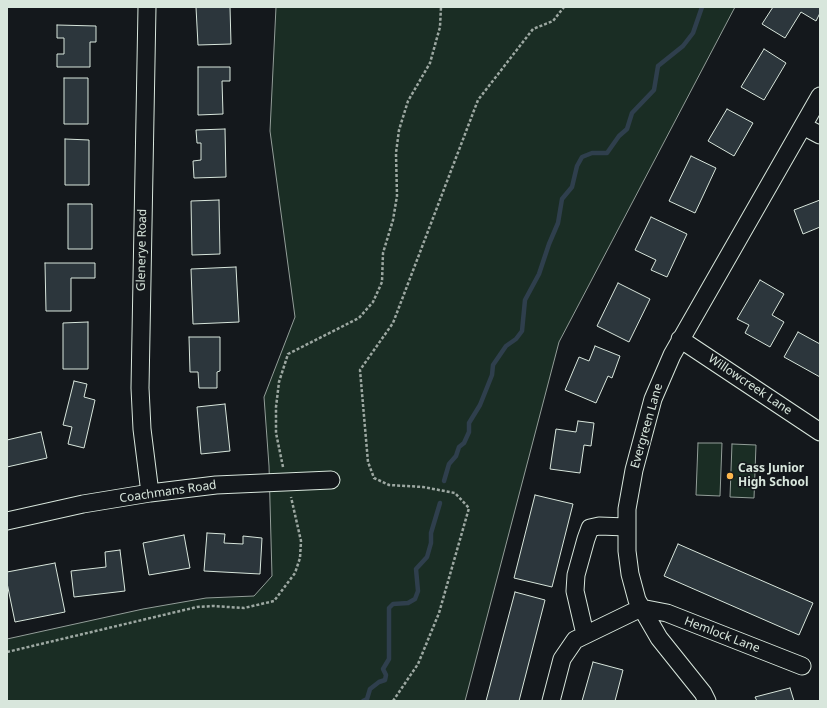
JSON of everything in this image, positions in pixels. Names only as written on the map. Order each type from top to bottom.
[{"type":"street","name":"Glenerye Road","points":[[147,7],[140,388],[142,429],[150,493]]},
{"type":"street","name":"Evergreen Lane","points":[[707,701],[703,693],[659,638],[641,608],[630,574],[627,551],[628,504],[642,436],[660,380],[680,339],[820,96]]},
{"type":"street","points":[[803,126],[820,135]]},
{"type":"street","name":"Willowcreek Lane","points":[[680,339],[820,432]]},
{"type":"street","name":"Coachmans Road","points":[[7,521],[83,504],[150,493],[216,485],[287,480],[331,480]]},
{"type":"street","points":[[585,634],[575,591],[576,575],[586,538],[590,528],[599,526],[627,527]]},
{"type":"street","points":[[551,701],[562,659],[574,640],[641,608]]},
{"type":"street","name":"Hemlock Lane","points":[[641,608],[667,613],[802,666]]},
{"type":"path","points":[[7,652],[197,607],[213,606],[244,608],[274,601],[294,573],[300,558],[301,542],[297,518],[276,433],[276,407],[280,382],[288,354],[359,318],[373,302],[382,282],[383,253],[393,220],[397,196],[396,153],[399,130],[408,101],[430,63],[440,27],[441,7]]},
{"type":"path","points":[[394,701],[418,664],[439,613],[469,508],[455,493],[423,486],[389,485],[374,478],[368,462],[360,370],[393,323],[478,100],[533,29],[553,21],[564,7]]},
{"type":"green space","points":[[276,7],[735,7],[559,342],[465,701],[7,701],[7,639],[143,609],[206,598],[254,596],[272,576],[269,466],[264,397],[295,317],[270,131]]},
{"type":"green space","points":[[698,443],[722,443],[720,496],[696,495]]},
{"type":"green space","points":[[732,444],[756,445],[754,498],[730,497]]},
{"type":"building","points":[[196,7],[230,7],[231,44],[198,45]]},
{"type":"building","points":[[773,7],[820,7],[820,13],[816,21],[801,12],[785,38],[762,24]]},
{"type":"building","points":[[57,25],[96,26],[96,42],[90,42],[90,67],[57,67],[57,54],[64,54],[64,38],[57,38]]},
{"type":"building","points":[[764,49],[786,63],[764,100],[741,87]]},
{"type":"building","points":[[198,67],[230,67],[230,81],[222,81],[223,114],[198,115]]},
{"type":"building","points":[[64,78],[88,78],[88,124],[64,124]]},
{"type":"building","points":[[727,109],[753,123],[734,156],[708,141]]},
{"type":"building","points":[[225,129],[226,177],[194,178],[193,161],[201,160],[201,143],[197,143],[196,130]]},
{"type":"building","points":[[65,139],[89,140],[89,185],[65,185]]},
{"type":"building","points":[[691,156],[716,168],[695,213],[669,201]]},
{"type":"building","points":[[219,200],[220,254],[192,255],[191,201]]},
{"type":"building","points":[[820,200],[820,227],[803,234],[794,210]]},
{"type":"building","points":[[68,204],[92,204],[92,249],[68,249]]},
{"type":"building","points":[[651,217],[687,234],[667,277],[651,270],[656,260],[635,250]]},
{"type":"building","points":[[45,263],[95,263],[95,278],[71,278],[71,311],[46,311]]},
{"type":"building","points":[[236,267],[239,322],[193,324],[191,269]]},
{"type":"building","points":[[760,280],[784,294],[772,315],[784,322],[770,347],[745,333],[749,325],[737,319]]},
{"type":"building","points":[[618,283],[650,299],[629,342],[597,326]]},
{"type":"building","points":[[88,322],[88,369],[63,369],[63,323]]},
{"type":"building","points":[[798,332],[820,344],[820,377],[784,357]]},
{"type":"building","points":[[189,337],[220,337],[220,371],[217,372],[217,388],[199,388],[198,372],[190,372]]},
{"type":"building","points":[[595,346],[620,356],[612,378],[608,376],[596,403],[565,390],[579,357],[589,361]]},
{"type":"building","points":[[74,381],[87,384],[84,397],[95,400],[84,448],[68,444],[72,427],[63,425]]},
{"type":"building","points":[[225,404],[230,451],[201,454],[197,407]]},
{"type":"building","points":[[578,421],[594,423],[591,446],[584,445],[580,473],[550,469],[556,429],[576,432]]},
{"type":"building","points":[[41,432],[47,458],[7,467],[7,440]]},
{"type":"building","points":[[535,495],[573,504],[552,587],[514,578]]},
{"type":"building","points":[[207,533],[225,534],[224,543],[243,544],[243,536],[262,538],[260,574],[204,571]]},
{"type":"building","points":[[184,535],[190,568],[149,575],[143,543]]},
{"type":"building","points":[[678,544],[813,603],[799,635],[664,576]]},
{"type":"building","points":[[120,550],[125,591],[74,597],[71,571],[106,567],[105,552]]},
{"type":"building","points":[[55,563],[65,612],[15,622],[7,583],[7,572]]},
{"type":"building","points":[[515,592],[545,600],[519,701],[486,701]]},
{"type":"building","points":[[593,662],[623,670],[615,701],[582,701]]},
{"type":"building","points":[[790,688],[794,701],[757,701],[755,697]]},
{"type":"waterway","points":[[444,481],[449,464],[456,456],[459,447],[464,443],[469,432],[469,423],[480,405],[492,375],[493,365],[506,346],[516,339],[522,331],[525,300],[539,274],[558,223],[562,199],[572,187],[577,166],[582,157],[592,153],[607,153],[619,136],[627,129],[632,113],[654,90],[658,66],[683,46],[693,33],[702,7]]},
{"type":"waterway","points":[[363,701],[367,699],[370,689],[379,682],[385,680],[386,675],[383,669],[389,659],[389,608],[393,604],[408,603],[415,599],[418,591],[416,569],[427,557],[431,543],[431,533],[440,503]]},
{"type":"place","name":"Cass Junior High School","points":[[730,476]]}]
